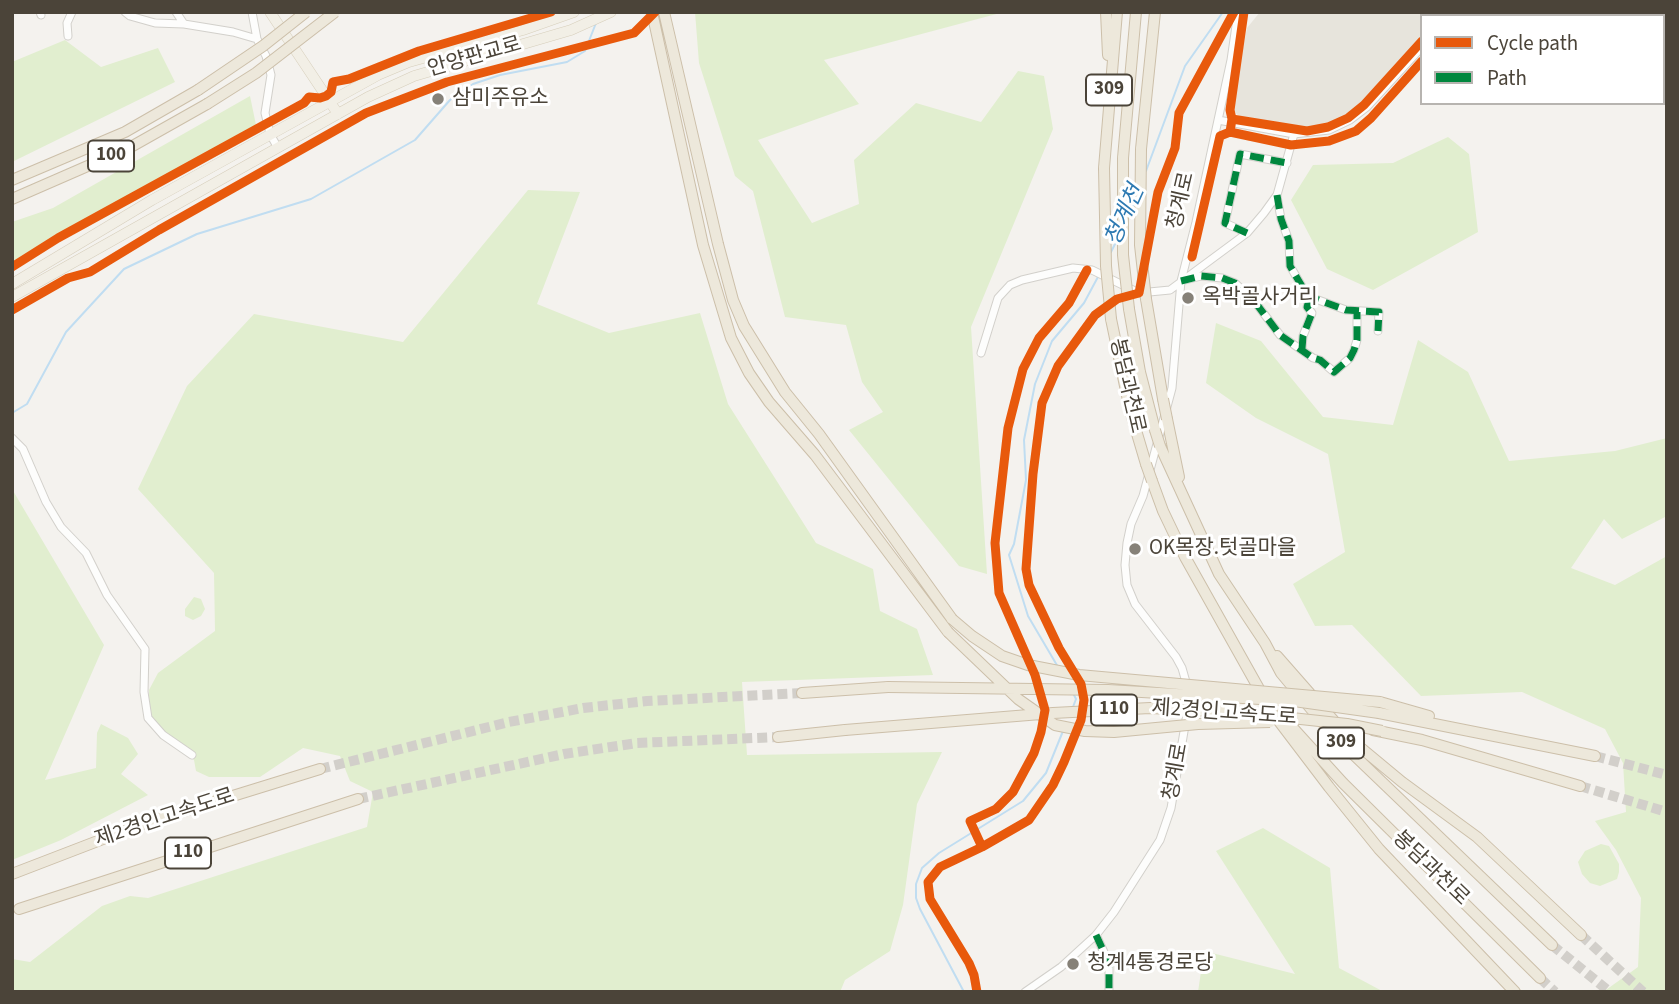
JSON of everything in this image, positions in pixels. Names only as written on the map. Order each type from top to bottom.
[{"type":"highway","name":"100","points":[[12,180],[125,132],[198,90],[263,46],[306,12]]},
{"type":"highway","name":"100","points":[[12,199],[129,148],[207,104],[257,73],[335,12]]},
{"type":"highway","points":[[642,12],[653,17],[703,245],[732,338],[749,373],[769,402],[815,455],[948,632],[1018,699],[1055,725],[1085,731],[1114,732],[1198,723],[1267,722],[1382,731]]},
{"type":"highway","name":"봉담과천로","points":[[1106,12],[1110,87]]},
{"type":"highway","name":"봉담과천로","points":[[1117,12],[1104,168],[1111,319],[1130,410],[1163,511],[1185,557],[1272,712],[1379,849],[1515,992]]},
{"type":"highway","name":"봉담과천로","points":[[1136,12],[1123,158],[1123,255],[1140,372],[1160,446],[1184,500],[1219,574],[1265,643],[1281,673],[1332,734],[1552,945]]},
{"type":"highway","name":"봉담과천로","points":[[1154,12],[1141,149],[1140,245],[1143,296],[1184,500]]},
{"type":"highway","points":[[666,14],[718,244],[733,300],[744,326],[785,392],[819,434],[952,619],[996,652],[1028,665],[1079,675],[1380,708]]},
{"type":"highway","name":"봉담과천로","points":[[1265,643],[1349,738],[1402,782],[1477,837],[1581,935]]},
{"type":"highway","name":"봉담과천로","points":[[1244,661],[1294,729],[1343,783],[1540,978]]},
{"type":"highway","name":"제2경인고속도로","points":[[802,693],[888,687],[1108,690],[1380,708],[1594,756]]},
{"type":"highway","name":"제2경인고속도로","points":[[778,737],[1028,715],[1150,708],[1236,712],[1348,724],[1382,731],[1580,786]]},
{"type":"highway","name":"제2경인고속도로","points":[[12,874],[142,824],[320,769]]},
{"type":"highway","name":"제2경인고속도로","points":[[19,909],[358,799]]},
{"type":"main road","points":[[270,12],[338,114]]},
{"type":"main road","name":"안양판교로","points":[[12,284],[152,200],[378,75],[409,62],[574,12]]},
{"type":"main road","name":"안양판교로","points":[[12,297],[368,97],[414,76],[570,30],[608,13]]},
{"type":"street","points":[[68,36],[67,23],[72,12]]},
{"type":"street","points":[[125,12],[155,23],[184,23],[257,39]]},
{"type":"street","points":[[176,12],[184,23]]},
{"type":"street","points":[[252,12],[257,39],[266,56],[271,75],[265,113],[270,134],[278,148]]},
{"type":"street","name":"청계로","points":[[1025,992],[1061,967],[1096,935],[1160,840],[1171,808],[1190,696],[1182,668],[1135,604],[1125,565],[1131,524],[1143,496],[1171,388],[1181,281],[1218,120],[1238,12]]},
{"type":"street","points":[[1218,120],[1294,134],[1329,130],[1350,120],[1367,107],[1420,49]]},
{"type":"street","points":[[981,353],[998,298],[1010,285],[1022,280],[1073,268],[1092,270],[1143,296],[1170,290],[1247,233],[1277,195],[1294,134]]},
{"type":"street","points":[[1247,233],[1225,223],[1240,155],[1287,163]]},
{"type":"street","points":[[1277,195],[1281,219],[1289,241],[1290,265],[1295,277],[1310,297],[1357,312],[1379,312],[1378,331]]},
{"type":"street","points":[[1181,281],[1201,276],[1222,278],[1235,283],[1255,302],[1280,335],[1334,372],[1342,367],[1354,350],[1357,340],[1357,312]]},
{"type":"street","points":[[1302,349],[1303,336],[1312,313],[1307,307],[1310,297]]},
{"type":"street","points":[[12,438],[23,449],[46,502],[61,527],[86,553],[107,595],[145,649],[144,692],[148,718],[163,735],[192,755]]},
{"type":"street","points":[[1096,935],[1109,963],[1109,992]]},
{"type":"shaded area","points":[[1260,12],[1444,12],[1420,14],[1420,39],[1363,104],[1327,125],[1308,129],[1277,127],[1241,119],[1231,107],[1247,28]]},
{"type":"green space","points":[[695,12],[1004,12],[824,60],[859,104],[758,140],[812,223],[859,204],[854,160],[916,103],[981,122],[1018,71],[1044,76],[1053,129],[971,327],[987,574],[959,566],[849,430],[883,412],[862,382],[846,325],[785,317],[753,191],[735,176],[699,63]]},
{"type":"green space","points":[[65,40],[101,67],[158,48],[175,82],[12,162],[12,62]]},
{"type":"green space","points":[[250,96],[256,125],[53,237],[12,263],[12,222],[53,208]]},
{"type":"green space","points":[[1448,137],[1469,154],[1478,232],[1373,290],[1327,269],[1291,200],[1313,165],[1393,163]]},
{"type":"green space","points":[[528,190],[580,192],[537,304],[609,333],[700,313],[728,404],[816,543],[873,569],[880,611],[917,629],[933,675],[742,682],[747,755],[942,752],[917,804],[903,905],[890,951],[845,980],[840,992],[12,992],[12,959],[30,962],[102,906],[130,896],[148,898],[367,827],[373,792],[350,781],[340,756],[303,748],[260,777],[209,777],[196,771],[194,760],[164,739],[149,721],[149,690],[158,673],[215,631],[214,573],[138,489],[187,386],[254,314],[403,342]]},
{"type":"green space","points":[[1216,323],[1261,341],[1323,417],[1393,425],[1418,340],[1468,372],[1509,461],[1615,451],[1667,438],[1667,516],[1622,539],[1604,519],[1571,568],[1615,585],[1667,556],[1667,992],[1603,992],[1638,967],[1641,898],[1616,850],[1595,821],[1626,812],[1623,763],[1605,729],[1522,692],[1421,696],[1352,625],[1315,626],[1293,584],[1345,552],[1328,454],[1256,418],[1206,383]]},
{"type":"green space","points":[[12,489],[104,645],[45,780],[96,768],[97,733],[101,724],[128,738],[138,754],[121,774],[148,795],[61,840],[12,860]]},
{"type":"green space","points":[[194,597],[201,599],[205,609],[201,616],[193,620],[185,616],[185,609]]},
{"type":"green space","points":[[1263,828],[1330,868],[1339,968],[1384,992],[1198,992],[1204,951],[1295,974],[1216,851]]},
{"type":"green space","points":[[1601,844],[1609,846],[1619,864],[1619,872],[1617,879],[1600,886],[1590,883],[1582,874],[1578,862],[1585,851]]},
{"type":"waterway","name":"청계천","points":[[1146,171],[1185,66],[1223,12]]},
{"type":"waterway","points":[[12,413],[27,404],[66,332],[124,269],[197,234],[311,199],[415,140],[450,100],[473,84],[500,75],[567,62],[585,51],[596,23]]},
{"type":"waterway","name":"청계천","points":[[1128,217],[1135,200]]},
{"type":"waterway","name":"청계천","points":[[1111,252],[1118,238]]},
{"type":"waterway","name":"청계천","points":[[1058,667],[1028,616],[1009,555],[1014,544],[1026,480],[1024,440],[1035,384],[1052,341],[1084,303],[1099,275]]},
{"type":"waterway","name":"청계천","points":[[1073,693],[1076,699],[1073,707]]},
{"type":"waterway","name":"청계천","points":[[964,992],[916,898],[916,884],[922,868],[939,853],[1023,801],[1046,773],[1063,731]]},
{"type":"tunnel","points":[[320,769],[509,722],[583,708],[647,701],[802,693]]},
{"type":"tunnel","points":[[358,799],[564,754],[637,743],[778,737]]},
{"type":"tunnel","points":[[1595,756],[1667,775]]},
{"type":"tunnel","points":[[1580,786],[1667,812]]},
{"type":"tunnel","points":[[1581,935],[1643,992]]},
{"type":"tunnel","points":[[1552,945],[1610,992]]},
{"type":"tunnel","points":[[1540,978],[1555,992]]},
{"type":"marked path","points":[[1247,233],[1225,223],[1240,154],[1287,163]]},
{"type":"marked path","points":[[1277,195],[1281,219],[1289,241],[1290,266],[1303,288],[1310,297],[1346,310],[1379,312],[1378,331]]},
{"type":"marked path","points":[[1181,281],[1201,276],[1222,278],[1235,283],[1255,302],[1280,335],[1334,372],[1350,358],[1354,350],[1357,340],[1357,312]]},
{"type":"marked path","points":[[1302,349],[1303,336],[1312,313],[1307,307],[1310,297]]},
{"type":"marked path","points":[[1096,935],[1109,963],[1109,992]]},
{"type":"cycle path","points":[[12,267],[58,238],[304,103],[309,97],[326,96],[331,92],[333,82],[349,79],[419,51],[551,12]]},
{"type":"cycle path","points":[[12,310],[68,278],[90,272],[366,113],[447,82],[634,33],[655,12]]},
{"type":"cycle path","points":[[977,992],[969,963],[930,899],[928,882],[940,867],[1029,820],[1053,785],[1064,762],[1081,720],[1084,700],[1081,684],[1059,648],[1029,585],[1026,569],[1033,474],[1042,403],[1058,366],[1095,315],[1117,299],[1139,293],[1158,192],[1175,148],[1179,113],[1234,12]]},
{"type":"cycle path","points":[[1192,257],[1220,136],[1230,132],[1230,110],[1244,12]]},
{"type":"cycle path","points":[[1232,119],[1307,131],[1328,127],[1348,118],[1364,105],[1420,43]]},
{"type":"cycle path","points":[[1230,132],[1291,145],[1329,141],[1356,131],[1420,63]]},
{"type":"cycle path","points":[[982,847],[970,821],[996,809],[1013,792],[1034,753],[1045,710],[1035,675],[999,593],[995,543],[1008,428],[1023,369],[1039,338],[1069,303],[1087,270]]},
{"type":"place","name":"삼미주유소","points":[[438,99]]},
{"type":"place","name":"옥박골사거리","points":[[1188,298]]},
{"type":"place","name":"OK목장.텃골마을","points":[[1135,549]]},
{"type":"place","name":"청계4통경로당","points":[[1073,964]]}]
